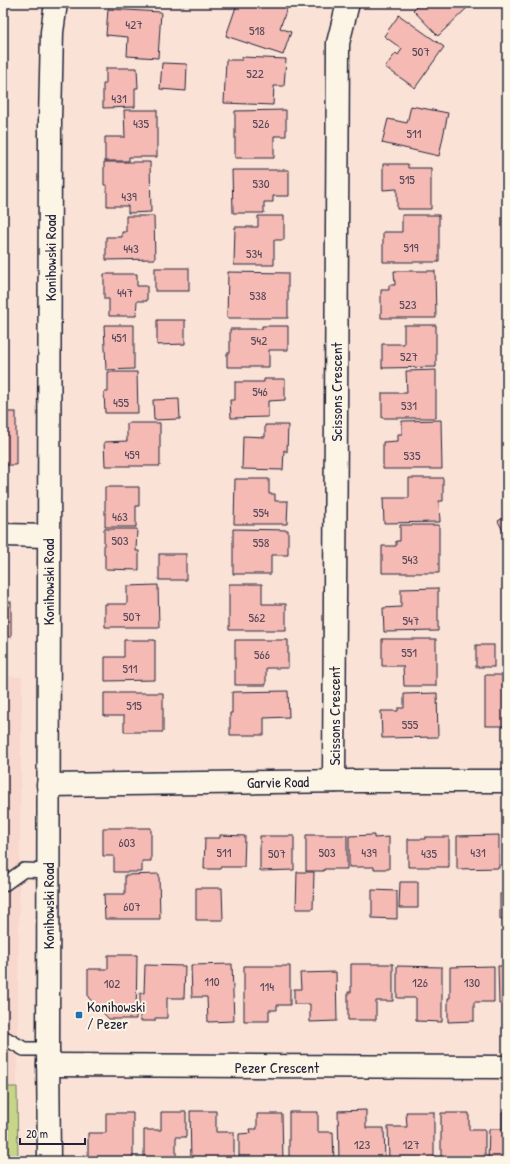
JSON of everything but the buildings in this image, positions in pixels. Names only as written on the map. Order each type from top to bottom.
[{"type":"street","name":"Konihowski Road","points":[[49,1161],[48,536],[51,80],[52,32],[56,3]]},
{"type":"street","name":"Scissons Crescent","points":[[334,781],[338,43],[348,3]]},
{"type":"street","points":[[3,535],[48,536]]},
{"type":"street","name":"Garvie Road","points":[[48,785],[334,781],[507,781]]},
{"type":"street","name":"Pezer Crescent","points":[[48,1057],[507,1067]]},
{"type":"lane","points":[[3,885],[24,870],[48,871]]},
{"type":"lane","points":[[3,1036],[24,1049],[48,1057]]},
{"type":"shaded area","points":[[3,676],[22,677],[17,1087],[3,1087]]},
{"type":"green space","points":[[3,1087],[17,1087],[18,1161],[3,1161]]},
{"type":"place","name":"Konihowski / Pezer","points":[[79,1015]]}]
